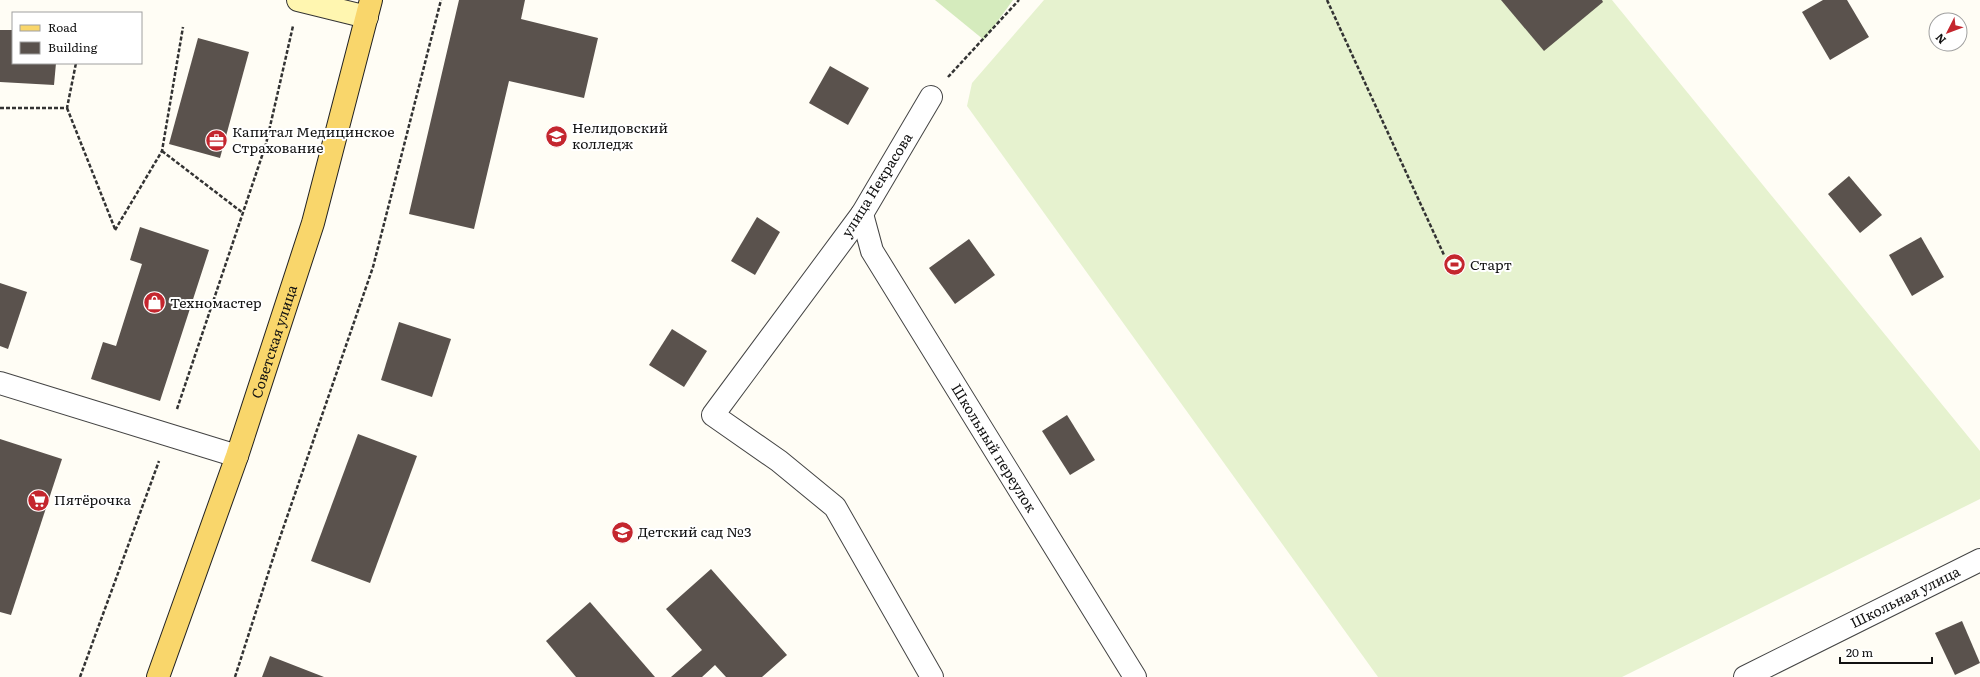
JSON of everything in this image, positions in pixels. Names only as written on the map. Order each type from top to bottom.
[{"type":"main road","points":[[299,0],[369,8]]},
{"type":"main road","name":"Советская улица","points":[[158,677],[238,456],[312,223],[369,8]]},
{"type":"street","name":"улица Некрасова","points":[[930,97],[862,214],[713,415],[779,461],[836,507],[932,677]]},
{"type":"street","name":"Школьный переулок","points":[[862,214],[872,251],[1135,677]]},
{"type":"street","points":[[0,383],[238,456]]},
{"type":"street","name":"Школьная улица","points":[[1746,677],[1980,560]]},
{"type":"path","points":[[80,677],[146,502],[266,144],[299,0]]},
{"type":"path","points":[[235,677],[276,549],[373,267],[441,0]]},
{"type":"path","points":[[930,97],[1019,0]]},
{"type":"path","points":[[1327,0],[1444,255]]},
{"type":"path","points":[[76,64],[67,108],[115,230],[162,150],[184,27]]},
{"type":"path","points":[[0,108],[67,108]]},
{"type":"path","points":[[162,150],[243,213]]},
{"type":"green space","points":[[935,0],[1013,0],[984,40]]},
{"type":"green space","name":"Старт","points":[[1044,0],[1612,0],[1980,451],[1980,499],[1622,677],[1378,677],[967,106],[972,83]]},
{"type":"building","points":[[459,0],[525,0],[521,19],[598,38],[584,98],[509,81],[474,229],[409,214]]},
{"type":"building","points":[[1501,0],[1602,0],[1603,2],[1544,51]]},
{"type":"building","points":[[1823,0],[1847,0],[1869,37],[1830,60],[1802,12]]},
{"type":"building","points":[[0,30],[12,30],[12,64],[56,64],[54,85],[0,82]]},
{"type":"building","points":[[198,38],[249,52],[220,158],[169,144]]},
{"type":"building","points":[[830,66],[869,88],[848,125],[809,103]]},
{"type":"building","points":[[1849,176],[1882,215],[1860,233],[1828,194]]},
{"type":"building","points":[[757,217],[780,232],[755,275],[731,261]]},
{"type":"building","points":[[140,227],[209,250],[160,401],[91,379],[103,342],[116,346],[142,264],[130,260]]},
{"type":"building","points":[[1921,237],[1944,277],[1912,296],[1889,255]]},
{"type":"building","points":[[969,239],[995,275],[955,304],[929,268]]},
{"type":"building","points":[[0,283],[27,292],[8,349],[0,346]]},
{"type":"building","points":[[399,322],[451,339],[432,397],[381,380]]},
{"type":"building","points":[[672,329],[707,351],[684,387],[649,365]]},
{"type":"building","points":[[1067,415],[1095,460],[1070,475],[1042,431]]},
{"type":"building","points":[[358,434],[417,456],[370,583],[311,561]]},
{"type":"building","points":[[0,439],[62,459],[11,615],[0,612]]},
{"type":"building","points":[[711,569],[787,655],[762,677],[726,677],[715,665],[702,677],[671,677],[702,650],[666,609]]},
{"type":"building","points":[[590,602],[655,677],[576,677],[546,641]]},
{"type":"building","points":[[1962,621],[1980,663],[1955,675],[1935,633]]},
{"type":"building","points":[[270,656],[324,677],[262,677]]},
{"type":"place","name":"Нелидовский колледж","points":[[556,136]]},
{"type":"place","name":"Капитал Медицинское Страхование","points":[[216,140]]},
{"type":"place","name":"Старт","points":[[1454,265]]},
{"type":"place","name":"Техномастер","points":[[154,303]]},
{"type":"place","name":"Пятёрочка","points":[[39,500]]},
{"type":"place","name":"Детский сад №3","points":[[623,532]]}]
